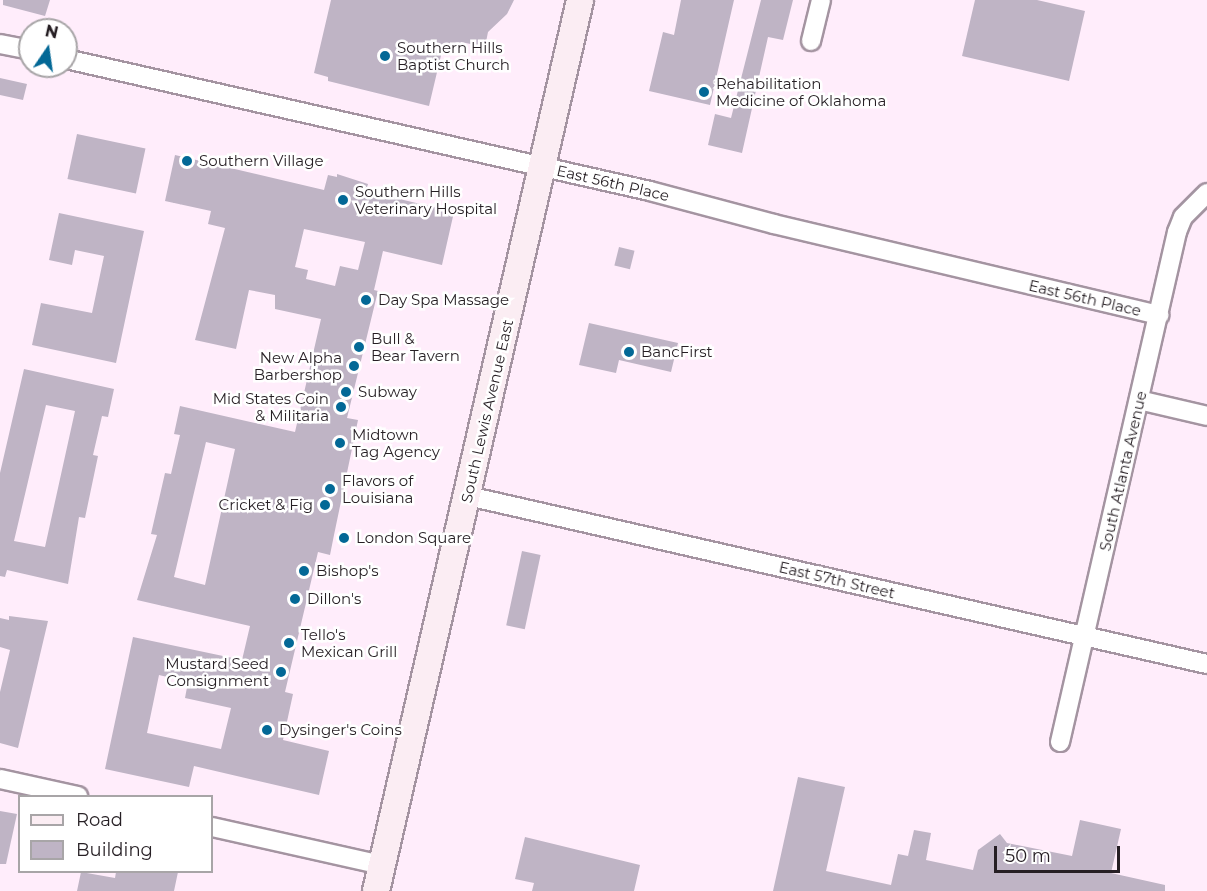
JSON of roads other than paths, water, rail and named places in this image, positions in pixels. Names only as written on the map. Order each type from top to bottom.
[{"type":"main road","name":"South Lewis Avenue East","points":[[376,891],[580,0]]},
{"type":"street","points":[[811,41],[821,0]]},
{"type":"street","points":[[0,44],[18,48]]},
{"type":"street","name":"East 56th Place","points":[[78,62],[543,166],[1159,315]]},
{"type":"street","name":"South Atlanta Avenue","points":[[1060,742],[1177,232],[1200,198]]},
{"type":"street","points":[[1139,400],[1207,416]]},
{"type":"street","name":"East 57th Street","points":[[468,496],[1207,664]]},
{"type":"street","points":[[0,778],[74,795]]},
{"type":"street","points":[[213,827],[382,865]]},
{"type":"place","name":"Southern Hills Baptist Church","points":[[385,56]]},
{"type":"place","name":"Rehabilitation Medicine of Oklahoma","points":[[704,92]]},
{"type":"place","name":"Southern Village","points":[[187,161]]},
{"type":"place","name":"Southern Hills Veterinary Hospital","points":[[343,200]]},
{"type":"place","name":"Day Spa Massage","points":[[366,300]]},
{"type":"place","name":"Bull & Bear Tavern","points":[[359,347]]},
{"type":"place","name":"BancFirst","points":[[629,352]]},
{"type":"place","name":"New Alpha Barbershop","points":[[354,366]]},
{"type":"place","name":"Subway","points":[[346,392]]},
{"type":"place","name":"Mid States Coin & Militaria","points":[[341,407]]},
{"type":"place","name":"Midtown Tag Agency","points":[[340,443]]},
{"type":"place","name":"Flavors of Louisiana","points":[[330,489]]},
{"type":"place","name":"Cricket & Fig","points":[[325,505]]},
{"type":"place","name":"London Square","points":[[344,538]]},
{"type":"place","name":"Bishop's","points":[[304,571]]},
{"type":"place","name":"Dillon's","points":[[295,599]]},
{"type":"place","name":"Tello's Mexican Grill","points":[[289,643]]},
{"type":"place","name":"Mustard Seed Consignment","points":[[281,672]]},
{"type":"place","name":"Dysinger's Coins","points":[[267,730]]}]
